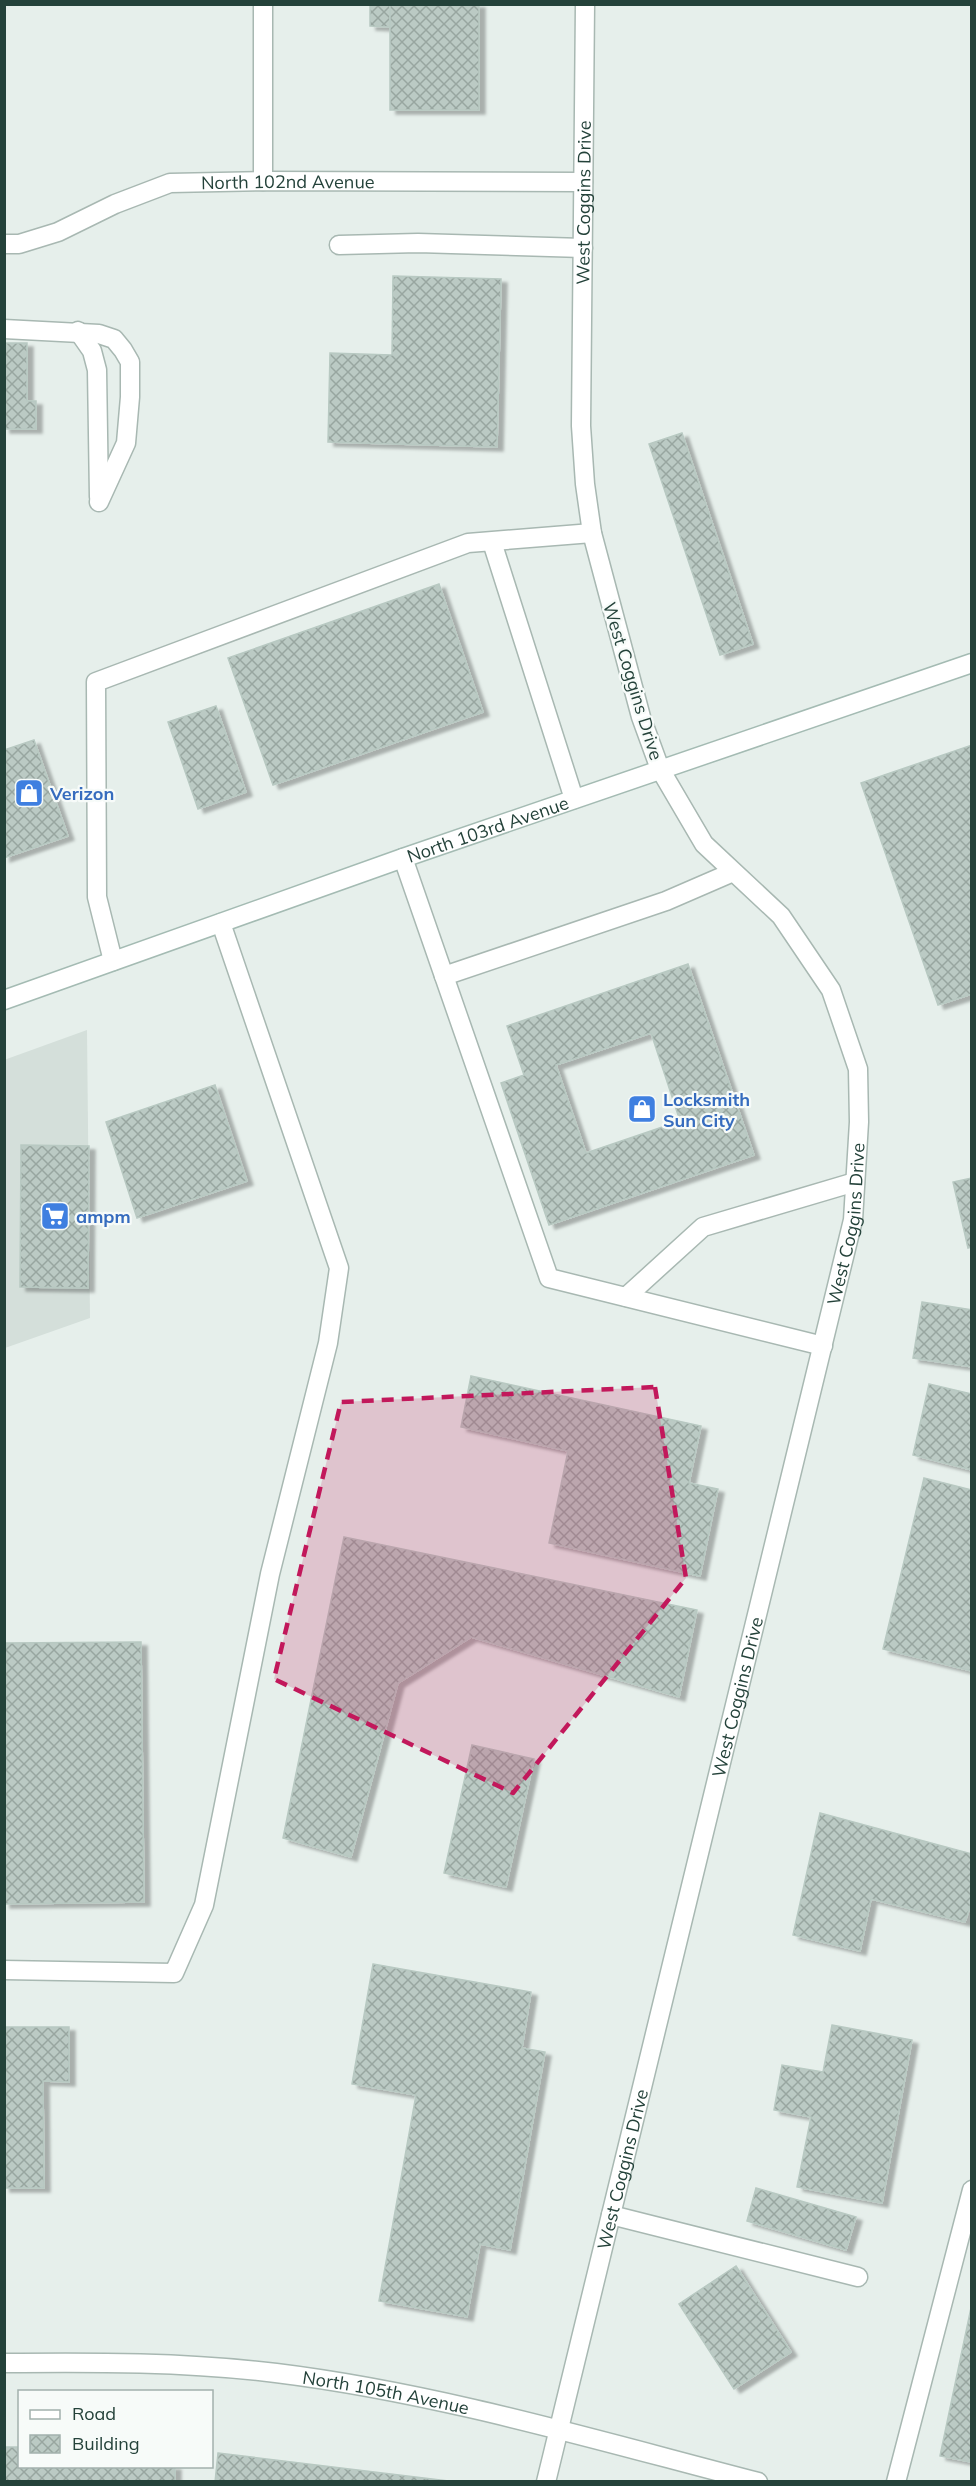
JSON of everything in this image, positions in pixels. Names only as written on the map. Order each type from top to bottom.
[{"type":"street","points":[[263,4],[263,181]]},
{"type":"street","name":"West Coggins Drive","points":[[546,2481],[853,1220],[859,1122],[858,1068],[831,990],[781,916],[704,844],[660,769],[641,717],[592,533],[585,484],[581,426],[585,4]]},
{"type":"street","name":"North 102nd Avenue","points":[[4,244],[19,244],[58,232],[115,204],[170,183],[583,182]]},
{"type":"street","points":[[339,245],[418,243],[583,248]]},
{"type":"street","points":[[4,329],[78,331],[99,334],[114,339],[130,362],[126,443],[99,502],[97,370],[92,351],[78,331]]},
{"type":"street","points":[[113,961],[97,897],[96,682],[468,543],[592,533]]},
{"type":"street","points":[[492,542],[574,799]]},
{"type":"street","name":"North 103rd Avenue","points":[[4,1000],[403,858],[972,663]]},
{"type":"street","points":[[403,858],[549,1278],[823,1346]]},
{"type":"street","points":[[444,976],[666,901],[733,872]]},
{"type":"street","points":[[4,1970],[174,1973],[204,1905],[270,1574],[328,1343],[339,1268],[221,923]]},
{"type":"street","points":[[626,1297],[703,1227],[855,1182]]},
{"type":"street","points":[[896,2481],[972,2190]]},
{"type":"street","points":[[611,2215],[858,2277]]},
{"type":"street","name":"North 105th Avenue","points":[[4,2363],[199,2365],[277,2373],[361,2386],[443,2402],[758,2481]]},
{"type":"highlighted area","points":[[655,1387],[686,1578],[513,1793],[274,1679],[341,1402]]},
{"type":"shaded area","points":[[87,1030],[90,1318],[5,1348],[4,1060]]},
{"type":"building","points":[[370,4],[390,4],[390,27],[370,26]]},
{"type":"building","points":[[390,4],[479,4],[479,110],[390,110]]},
{"type":"building","points":[[393,276],[501,279],[497,447],[328,442],[330,353],[392,355]]},
{"type":"building","points":[[4,343],[27,343],[27,401],[36,401],[36,429],[4,429]]},
{"type":"building","points":[[682,433],[753,644],[720,655],[649,444]]},
{"type":"building","points":[[439,584],[483,712],[273,785],[228,658]]},
{"type":"building","points":[[216,706],[246,792],[198,809],[168,722]]},
{"type":"building","name":"Verizon","points":[[34,740],[68,836],[4,858],[4,750]]},
{"type":"building","points":[[972,745],[972,994],[938,1005],[861,783]]},
{"type":"building","points":[[688,964],[754,1155],[549,1225],[501,1083],[524,1075],[507,1026]],"holes":[[[651,1033],[680,1121],[586,1153],[556,1065]]]},
{"type":"building","points":[[215,1085],[247,1181],[137,1218],[106,1122]]},
{"type":"building","name":"ampm","points":[[21,1145],[89,1146],[88,1288],[20,1287]]},
{"type":"building","points":[[972,1178],[972,1247],[968,1248],[953,1182]]},
{"type":"building","points":[[922,1302],[972,1310],[972,1367],[913,1358]]},
{"type":"building","points":[[471,1376],[701,1426],[689,1483],[718,1489],[700,1576],[549,1543],[568,1451],[461,1427]]},
{"type":"building","points":[[929,1384],[972,1394],[972,1470],[913,1455]]},
{"type":"building","points":[[924,1478],[972,1490],[972,1671],[883,1649]]},
{"type":"building","points":[[344,1537],[697,1610],[679,1697],[471,1637],[398,1683],[351,1857],[283,1838]]},
{"type":"building","points":[[141,1642],[144,1902],[4,1904],[4,1643]]},
{"type":"building","points":[[472,1745],[534,1759],[506,1887],[444,1873]]},
{"type":"building","points":[[820,1813],[972,1854],[972,1901],[965,1922],[871,1899],[860,1951],[793,1935]]},
{"type":"building","points":[[373,1964],[531,1992],[522,2048],[545,2052],[510,2250],[480,2244],[467,2317],[379,2301],[416,2095],[352,2084]]},
{"type":"building","points":[[832,2025],[912,2040],[882,2203],[797,2187],[811,2117],[774,2110],[782,2065],[823,2072]]},
{"type":"building","points":[[4,2027],[69,2027],[69,2082],[43,2081],[44,2188],[4,2188]]},
{"type":"building","points":[[756,2188],[856,2217],[846,2250],[747,2221]]},
{"type":"building","points":[[736,2266],[791,2352],[734,2389],[679,2304]]},
{"type":"building","points":[[972,2303],[972,2462],[940,2456]]},
{"type":"building","points":[[4,2447],[18,2447],[18,2468],[175,2468],[175,2482],[4,2482]]},
{"type":"building","points":[[218,2453],[457,2482],[215,2482]]},
{"type":"place","name":"Verizon","points":[[29,793]]},
{"type":"place","name":"Locksmith Sun City","points":[[642,1109]]},
{"type":"place","name":"ampm","points":[[55,1216]]}]
